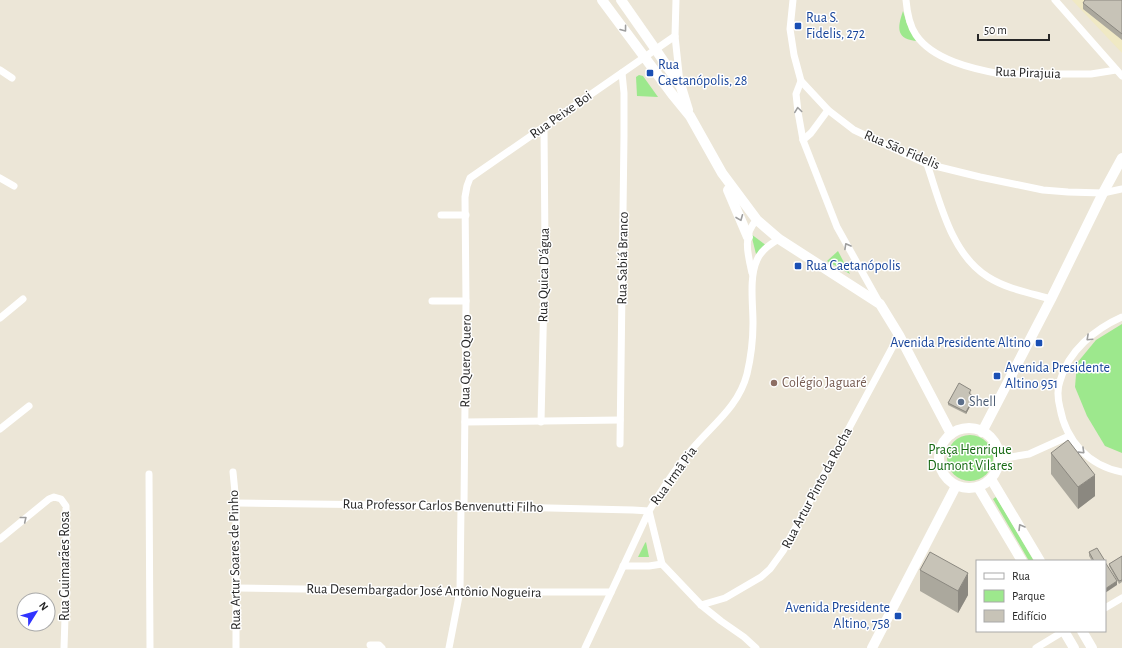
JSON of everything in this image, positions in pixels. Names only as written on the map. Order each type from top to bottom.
[{"type":"main road","points":[[602,0],[690,116],[722,173],[748,237]]},
{"type":"main road","points":[[621,0],[680,87],[690,116]]},
{"type":"main road","points":[[982,432],[1052,298],[1103,193],[1122,158]]},
{"type":"main road","points":[[722,173],[757,220],[778,239],[880,304],[899,335],[951,434]]},
{"type":"main road","points":[[966,428],[982,432],[989,436],[995,443],[999,459],[997,469],[991,479],[978,487],[971,488],[956,486],[943,473],[939,461],[939,455],[943,443],[951,434],[961,429],[966,428]]},
{"type":"main road","points":[[991,479],[1039,560]]},
{"type":"main road","points":[[872,648],[956,486]]},
{"type":"main road","points":[[978,487],[1021,560]]},
{"type":"main road","points":[[1065,632],[1074,648]]},
{"type":"main road","points":[[1083,632],[1092,648]]},
{"type":"street","points":[[676,0],[675,36],[680,87]]},
{"type":"street","name":"Rua São Fidelis","points":[[793,0],[790,29],[794,55],[801,81],[828,110],[854,130],[927,164],[980,177],[1043,190],[1103,193],[1122,189]]},
{"type":"street","name":"Rua Pirajuia","points":[[906,0],[908,17],[917,36],[939,55],[952,61],[1001,74],[1091,74],[1116,70]]},
{"type":"street","points":[[1055,0],[1122,76]]},
{"type":"street","points":[[645,57],[675,36]]},
{"type":"street","name":"Rua Peixe Boi","points":[[476,172],[544,128],[645,57]]},
{"type":"street","points":[[0,70],[12,78]]},
{"type":"street","name":"Rua Sabiá Branco","points":[[620,444],[624,135],[624,93],[622,73]]},
{"type":"street","points":[[801,81],[796,94],[803,140],[837,228],[880,304]]},
{"type":"street","points":[[803,140],[811,133],[828,110]]},
{"type":"street","name":"Rua Quica D'água","points":[[541,422],[545,250],[544,128]]},
{"type":"street","points":[[927,164],[951,232],[964,255],[972,264],[989,278],[1016,289],[1052,298]]},
{"type":"street","name":"Rua Quero Quero","points":[[449,648],[460,591],[465,422],[465,197],[470,178],[476,172]]},
{"type":"street","points":[[0,178],[14,186]]},
{"type":"street","points":[[442,215],[466,215]]},
{"type":"street","name":"Rua Irmã Pia","points":[[753,277],[748,256],[748,237],[750,228],[757,220]]},
{"type":"street","name":"Rua Irmã Pia","points":[[756,648],[744,637],[701,605],[662,564],[649,512],[667,481],[689,453],[729,410],[740,392],[752,353],[753,277],[755,265],[757,258],[763,251],[778,239]]},
{"type":"street","points":[[0,318],[23,299]]},
{"type":"street","name":"Rua Quero Quero","points":[[432,301],[466,301]]},
{"type":"street","points":[[1122,317],[1108,323],[1089,337],[1069,360],[1059,382],[1059,404],[1064,425],[1069,436],[1081,451],[1096,463],[1112,470],[1122,472]]},
{"type":"street","name":"Rua Artur Pinto da Rocha","points":[[701,605],[725,598],[761,576],[770,569],[784,551],[899,335]]},
{"type":"street","points":[[0,429],[29,406]]},
{"type":"street","points":[[465,422],[620,420]]},
{"type":"street","points":[[999,459],[1029,454],[1069,436]]},
{"type":"street","name":"Rua Artur Soares de Pinho","points":[[233,472],[236,503],[236,648]]},
{"type":"street","points":[[149,474],[150,648]]},
{"type":"street","name":"Rua Guimarães Rosa","points":[[0,539],[48,499],[54,497],[61,499],[66,506],[64,648]]},
{"type":"street","name":"Rua Professor Carlos Benvenutti Filho","points":[[236,503],[462,506],[633,510],[649,512]]},
{"type":"street","points":[[585,648],[649,512]]},
{"type":"street","points":[[623,566],[649,566],[662,564]]},
{"type":"street","name":"Rua Desembargador José Antônio Nogueira","points":[[236,588],[498,592],[611,592]]},
{"type":"street","points":[[1106,607],[1122,598]]},
{"type":"street","points":[[1036,648],[1062,632]]},
{"type":"street","points":[[370,644],[380,645],[382,648]]},
{"type":"shaded area","points":[[1072,0],[1122,0],[1122,53]]},
{"type":"green space","points":[[903,11],[907,24],[918,41],[902,36],[900,32],[899,28]]},
{"type":"green space","points":[[639,75],[643,76],[658,97],[637,96],[636,77]]},
{"type":"green space","points":[[751,234],[767,246],[756,254]]},
{"type":"green space","points":[[838,251],[850,274],[827,261]]},
{"type":"green space","points":[[1122,324],[1122,453],[1105,446],[1087,416],[1075,387],[1077,363],[1096,340]]},
{"type":"green space","name":"Praça Henrique Dumont Vilares","points":[[970,435],[983,439],[989,445],[993,458],[989,471],[983,477],[970,481],[957,477],[951,471],[947,458],[951,445],[957,439]]},
{"type":"green space","points":[[996,497],[1033,560],[1028,560],[993,499]]},
{"type":"green space","points":[[646,542],[649,557],[638,557],[645,543]]},
{"type":"building","points":[[1085,0],[1122,0],[1122,34],[1083,3]]},
{"type":"building","name":"Shell","points":[[959,383],[971,390],[969,393],[974,397],[966,412],[948,403]]},
{"type":"building","points":[[1068,440],[1095,475],[1078,487],[1051,453]]},
{"type":"building","points":[[1097,548],[1104,560],[1093,560],[1089,552]]},
{"type":"building","points":[[930,552],[968,573],[958,591],[920,570]]},
{"type":"building","points":[[1122,556],[1122,580],[1119,581],[1109,564]]},
{"type":"building","points":[[1106,564],[1117,581],[1106,588]]},
{"type":"place","name":"Rua S. Fidelis, 272","points":[[798,26]]},
{"type":"place","name":"Rua Caetanópolis, 28","points":[[650,73]]},
{"type":"place","name":"Rua Caetanópolis","points":[[798,266]]},
{"type":"place","name":"Avenida Presidente Altino","points":[[1039,343]]},
{"type":"place","name":"Avenida Presidente Altino 951","points":[[997,376]]},
{"type":"place","name":"Colégio Jaguaré","points":[[774,383]]},
{"type":"place","name":"Shell","points":[[961,402]]},
{"type":"place","name":"Avenida Presidente Altino, 758","points":[[898,616]]}]
